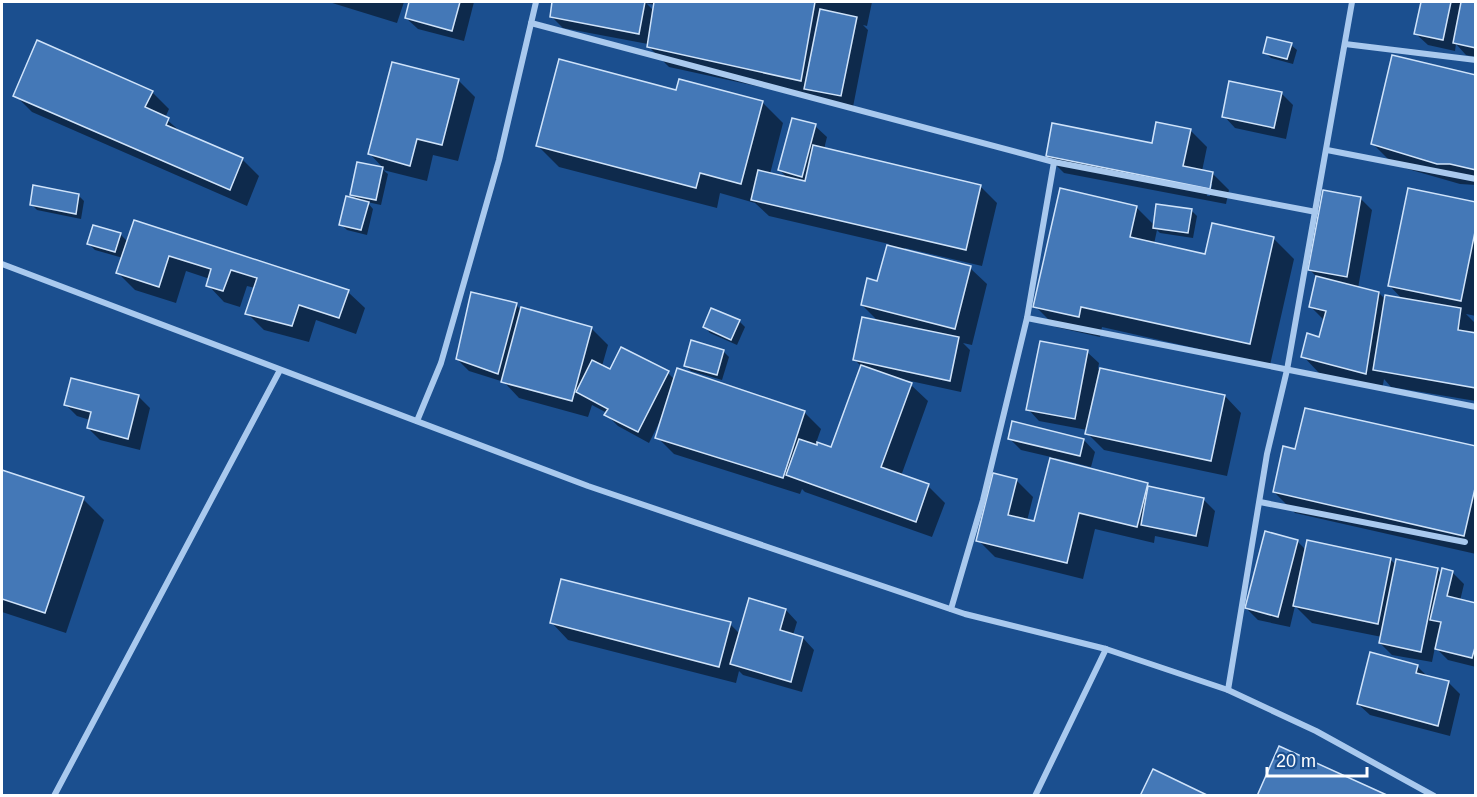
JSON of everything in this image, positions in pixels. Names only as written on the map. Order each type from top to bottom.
[{"type":"street","points":[[417,422],[441,363],[499,160],[536,2]]},
{"type":"street","points":[[1228,690],[1267,454],[1287,370],[1352,2]]},
{"type":"street","points":[[531,23],[1054,162],[1316,212]]},
{"type":"street","points":[[1345,44],[1476,60]]},
{"type":"street","points":[[1327,150],[1476,178]]},
{"type":"street","points":[[951,609],[983,500],[1027,318],[1054,162]]},
{"type":"street","points":[[2,264],[588,486],[951,609],[1106,649],[1228,690],[1316,731],[1434,795]]},
{"type":"street","points":[[1027,318],[1476,407]]},
{"type":"street","points":[[54,795],[280,370]]},
{"type":"street","points":[[1260,502],[1465,542]]},
{"type":"street","points":[[1035,795],[1106,649]]},
{"type":"building","points":[[409,2],[460,2],[452,31],[405,18]]},
{"type":"building","points":[[552,2],[645,2],[639,34],[550,17]]},
{"type":"building","points":[[654,2],[815,2],[801,81],[647,47]]},
{"type":"building","points":[[1421,2],[1451,2],[1443,40],[1414,34]]},
{"type":"building","points":[[1461,2],[1476,2],[1476,48],[1453,43]]},
{"type":"building","points":[[820,9],[857,17],[841,96],[804,89]]},
{"type":"building","points":[[1267,37],[1292,43],[1287,59],[1263,53]]},
{"type":"building","points":[[37,40],[153,91],[145,107],[169,118],[166,125],[243,158],[230,190],[13,96]]},
{"type":"building","points":[[1392,55],[1476,75],[1476,170],[1450,164],[1437,164],[1371,144]]},
{"type":"building","points":[[559,59],[676,90],[679,79],[763,101],[741,184],[700,173],[696,188],[536,146]]},
{"type":"building","points":[[392,62],[459,79],[442,145],[417,139],[410,166],[368,154]]},
{"type":"building","points":[[1229,81],[1282,92],[1274,128],[1222,117]]},
{"type":"building","points":[[792,118],[816,124],[802,177],[778,170]]},
{"type":"building","points":[[1156,122],[1191,129],[1183,166],[1213,172],[1210,189],[1046,156],[1052,123],[1152,143]]},
{"type":"building","points":[[813,145],[981,185],[966,250],[751,200],[758,170],[805,181]]},
{"type":"building","points":[[357,162],[383,167],[376,200],[350,195]]},
{"type":"building","points":[[33,185],[79,194],[76,214],[30,205]]},
{"type":"building","points":[[1060,188],[1137,206],[1130,237],[1205,254],[1212,223],[1274,237],[1250,344],[1081,307],[1079,317],[1033,307]]},
{"type":"building","points":[[1408,188],[1476,202],[1476,227],[1461,301],[1388,286]]},
{"type":"building","points":[[1323,190],[1361,197],[1347,277],[1308,270]]},
{"type":"building","points":[[346,196],[369,202],[361,230],[339,225]]},
{"type":"building","points":[[1156,204],[1192,209],[1188,233],[1153,228]]},
{"type":"building","points":[[134,220],[349,290],[339,318],[299,305],[292,326],[245,314],[257,278],[231,270],[223,291],[206,286],[211,269],[169,256],[159,287],[116,273]]},
{"type":"building","points":[[93,225],[121,233],[115,252],[87,244]]},
{"type":"building","points":[[887,245],[971,266],[955,329],[861,305],[867,278],[877,281]]},
{"type":"building","points":[[1316,276],[1379,292],[1366,374],[1301,357],[1307,333],[1319,337],[1326,311],[1309,307]]},
{"type":"building","points":[[471,292],[517,303],[498,374],[456,359]]},
{"type":"building","points":[[1385,295],[1461,308],[1458,330],[1476,333],[1476,388],[1373,370]]},
{"type":"building","points":[[521,307],[592,327],[572,401],[501,382]]},
{"type":"building","points":[[711,308],[740,320],[731,340],[703,327]]},
{"type":"building","points":[[862,317],[959,337],[950,381],[853,360]]},
{"type":"building","points":[[691,340],[724,350],[717,375],[684,366]]},
{"type":"building","points":[[1040,341],[1088,350],[1075,419],[1026,410]]},
{"type":"building","points":[[621,347],[669,371],[638,432],[604,415],[608,409],[576,392],[592,360],[610,369]]},
{"type":"building","points":[[861,365],[912,383],[881,467],[929,484],[916,522],[786,475],[799,439],[831,447]]},
{"type":"building","points":[[677,368],[805,411],[783,478],[655,438]]},
{"type":"building","points":[[1100,368],[1225,395],[1211,461],[1085,434]]},
{"type":"building","points":[[71,378],[139,395],[128,439],[87,428],[91,412],[64,405]]},
{"type":"building","points":[[1305,408],[1476,446],[1476,484],[1464,536],[1273,492],[1283,446],[1295,449]]},
{"type":"building","points":[[1012,421],[1084,439],[1080,456],[1008,439]]},
{"type":"building","points":[[1050,458],[1148,483],[1137,527],[1079,513],[1067,563],[976,541],[993,473],[1017,479],[1008,515],[1034,521]]},
{"type":"building","points":[[2,470],[84,497],[45,613],[2,599]]},
{"type":"building","points":[[1148,486],[1204,498],[1196,536],[1141,525]]},
{"type":"building","points":[[1265,531],[1298,540],[1278,617],[1245,608]]},
{"type":"building","points":[[1307,540],[1391,558],[1378,624],[1293,606]]},
{"type":"building","points":[[1396,559],[1438,568],[1421,652],[1379,643]]},
{"type":"building","points":[[1442,568],[1453,571],[1447,596],[1476,603],[1476,644],[1472,658],[1435,649],[1441,622],[1430,620]]},
{"type":"building","points":[[561,579],[731,622],[719,667],[550,623]]},
{"type":"building","points":[[749,598],[786,609],[780,630],[803,637],[791,682],[730,664]]},
{"type":"building","points":[[1370,652],[1418,665],[1416,673],[1449,681],[1438,726],[1357,704]]},
{"type":"building","points":[[1279,746],[1389,796],[1257,796]]},
{"type":"building","points":[[1153,769],[1209,796],[1140,796]]}]
